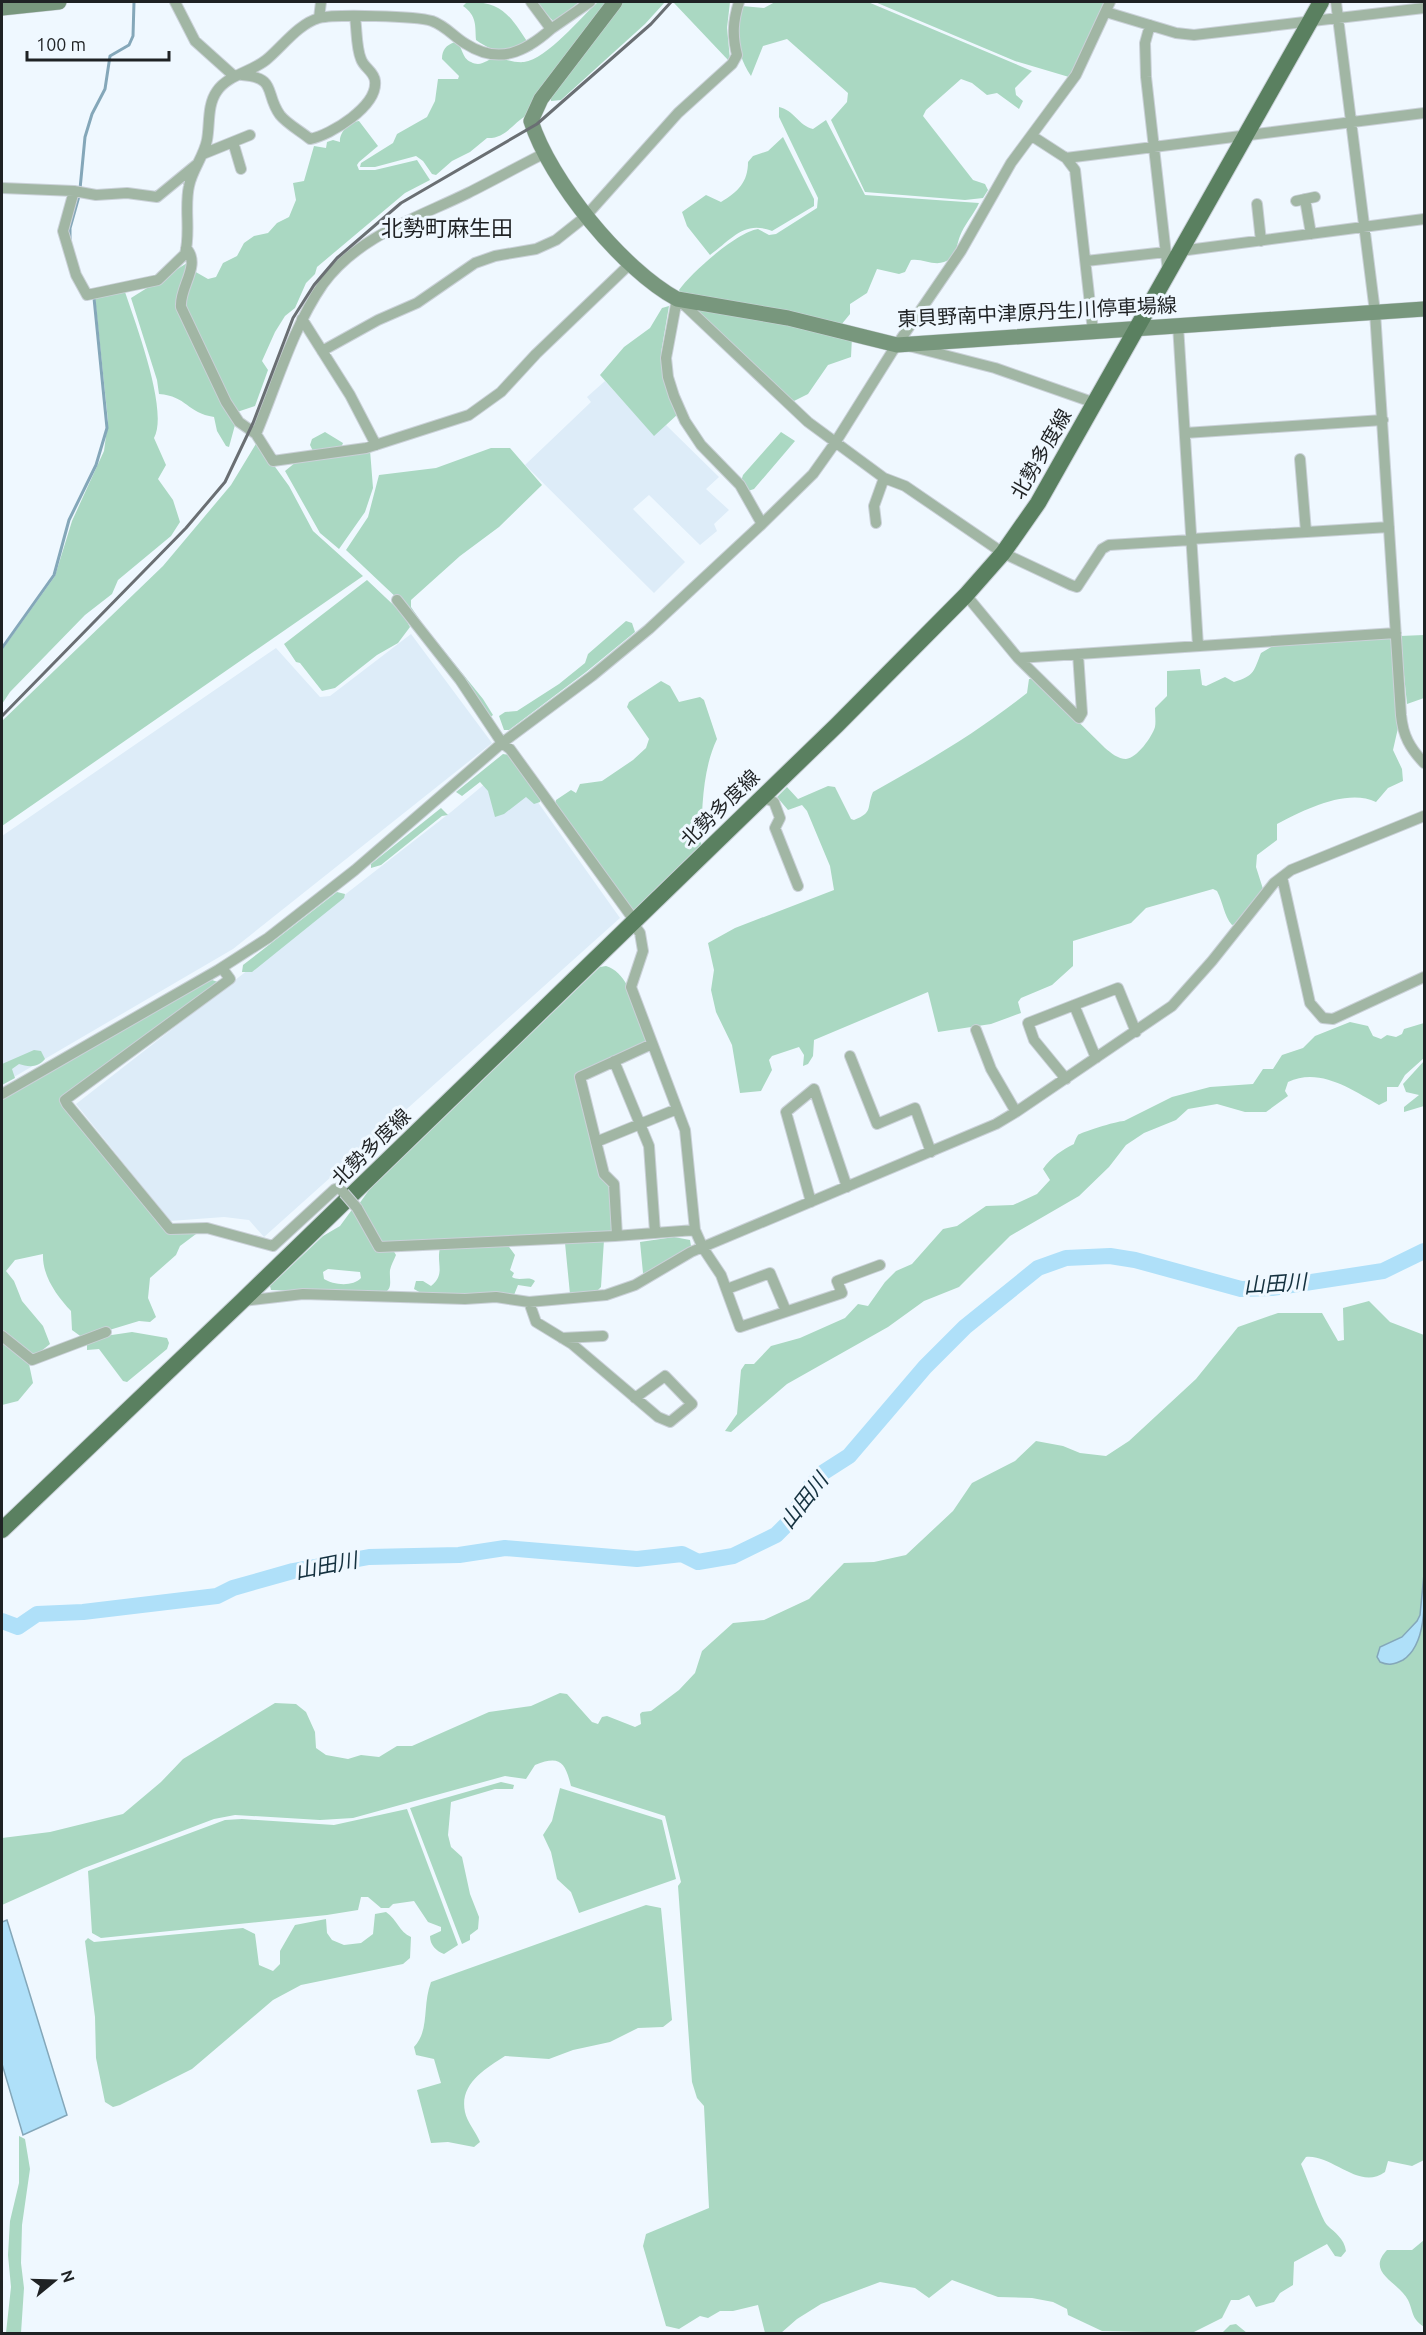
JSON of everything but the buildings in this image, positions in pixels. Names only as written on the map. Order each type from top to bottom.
[{"type":"main road","points":[[2,8],[59,2]]},
{"type":"main road","name":"東貝野南中津原丹生川停車場線","points":[[615,2],[533,114],[531,121],[565,189],[585,217],[631,262],[666,293],[678,300],[788,318],[901,344],[1425,309]]},
{"type":"main road","name":"北勢多度線","points":[[2,1530],[243,1301],[762,797],[966,595],[1003,553],[1038,502],[1168,273],[1173,251],[1245,136],[1321,2]]},
{"type":"street","points":[[175,2],[195,41],[238,76],[260,77],[267,82],[281,116],[310,139],[323,136],[369,102],[376,84],[374,75],[361,60],[355,18]]},
{"type":"street","points":[[319,18],[321,2]]},
{"type":"street","points":[[531,2],[551,29]]},
{"type":"street","points":[[74,190],[63,231],[76,275],[87,295],[158,280],[181,259],[186,248],[189,186],[200,159],[211,104],[217,91],[270,56],[305,25],[319,18],[395,16],[432,21],[452,32],[465,44],[498,55],[510,55],[525,49],[590,2]]},
{"type":"street","points":[[322,351],[378,320],[417,303],[475,263],[495,256],[536,249],[556,240],[585,217],[678,113],[732,64],[737,55],[733,28],[739,2]]},
{"type":"street","points":[[1335,2],[1375,312],[1402,730],[1410,747],[1425,763]]},
{"type":"street","points":[[2,1094],[222,968],[268,938],[355,870],[502,743],[592,676],[649,629],[813,474],[961,251],[994,190],[1076,75],[1108,7],[1150,25],[1185,35],[1194,35],[1422,6]]},
{"type":"street","points":[[1150,25],[1144,58],[1154,147],[1173,251]]},
{"type":"street","points":[[1066,158],[1425,113]]},
{"type":"street","points":[[2,188],[127,193],[157,197],[200,159],[250,135]]},
{"type":"street","points":[[1032,136],[1066,158],[1075,170],[1093,331]]},
{"type":"street","points":[[233,142],[242,169]]},
{"type":"street","points":[[256,434],[302,319],[338,267],[363,245],[416,215],[465,194],[545,153]]},
{"type":"street","points":[[1305,199],[1311,234]]},
{"type":"street","points":[[1257,204],[1261,241]]},
{"type":"street","points":[[1086,261],[1425,219]]},
{"type":"street","points":[[186,248],[192,254],[193,261],[180,298],[181,307],[226,402],[240,422],[256,434],[273,461],[376,445],[470,415],[501,392],[536,354],[631,262]]},
{"type":"street","points":[[678,300],[801,416],[835,443],[884,478],[905,486],[1003,553],[1077,586],[1102,549],[1109,545],[1389,527]]},
{"type":"street","points":[[678,300],[666,358],[668,377],[674,396],[690,429],[715,461],[740,484],[762,524]]},
{"type":"street","points":[[302,319],[368,426],[376,445]]},
{"type":"street","points":[[1178,325],[1198,646]]},
{"type":"street","points":[[901,344],[996,368],[1095,403]]},
{"type":"street","points":[[1185,433],[1383,420]]},
{"type":"street","points":[[1300,459],[1306,532]]},
{"type":"street","points":[[876,523],[874,506],[884,478]]},
{"type":"street","points":[[966,595],[1018,658],[1079,718],[1082,713],[1078,654]]},
{"type":"street","points":[[397,600],[460,680],[502,743],[510,749],[640,933],[643,951],[631,987],[688,1141],[695,1230],[727,1288],[740,1327],[842,1293],[837,1281],[880,1265]]},
{"type":"street","points":[[1018,658],[1396,633]]},
{"type":"street","points":[[762,797],[774,802],[780,818],[775,828],[798,886]]},
{"type":"street","points":[[243,1301],[303,1294],[465,1299],[489,1297],[529,1302],[606,1295],[634,1286],[703,1248],[996,1124],[1136,1032],[1179,999],[1282,877],[1319,858],[1425,816]]},
{"type":"street","points":[[1282,877],[1310,1003],[1323,1018],[1333,1019],[1425,976]]},
{"type":"street","points":[[222,968],[230,979],[66,1100],[170,1229],[207,1228],[273,1246],[335,1189],[339,1188],[357,1208],[379,1247],[695,1230]]},
{"type":"street","points":[[1066,1079],[1034,1040],[1028,1023],[1118,988],[1136,1032]]},
{"type":"street","points":[[1074,1005],[1096,1058]]},
{"type":"street","points":[[976,1030],[991,1069],[1016,1112]]},
{"type":"street","points":[[617,1235],[614,1184],[604,1174],[580,1077],[652,1044]]},
{"type":"street","points":[[850,1056],[877,1124],[915,1108],[931,1152]]},
{"type":"street","points":[[615,1061],[649,1146],[655,1232]]},
{"type":"street","points":[[811,1202],[786,1112],[814,1089],[847,1187]]},
{"type":"street","points":[[596,1142],[677,1108]]},
{"type":"street","points":[[727,1288],[770,1273],[786,1311]]},
{"type":"street","points":[[529,1302],[536,1323],[561,1338],[658,1417],[670,1422],[692,1404],[664,1376],[635,1398]]},
{"type":"street","points":[[2,1336],[32,1360],[106,1332]]},
{"type":"street","points":[[561,1338],[603,1336]]},
{"type":"shaded area","points":[[605,381],[654,435],[666,425],[719,477],[706,489],[729,510],[714,524],[717,531],[700,545],[649,495],[633,509],[685,562],[654,593],[525,465],[591,402],[587,397]]},
{"type":"shaded area","points":[[411,634],[492,743],[233,949],[2,1084],[2,836],[276,648],[320,697],[330,696]]},
{"type":"shaded area","points":[[510,763],[620,918],[264,1237],[249,1220],[224,1217],[170,1221],[76,1104],[451,812]]},
{"type":"green space","points":[[467,2],[491,5],[507,14],[533,50],[519,54],[503,53],[476,40],[473,17],[463,6]]},
{"type":"green space","points":[[536,2],[579,2],[554,22]]},
{"type":"green space","points":[[598,2],[610,2],[527,115],[504,133],[487,138],[470,152],[452,161],[436,175],[432,174],[423,161],[416,156],[375,167],[360,167],[361,163],[393,143],[397,134],[427,117],[435,101],[438,79],[458,79],[459,76],[442,59],[445,48],[449,45],[455,42],[466,58],[475,64],[497,58],[524,62],[553,46]]},
{"type":"green space","points":[[620,2],[665,2],[645,24],[561,100],[551,101],[551,97]]},
{"type":"green space","points":[[730,2],[727,28],[730,59],[728,60],[674,3]]},
{"type":"green space","points":[[775,2],[868,2],[1032,71],[1015,88],[1016,95],[1023,101],[1019,109],[997,93],[987,95],[972,83],[961,79],[926,110],[923,116],[973,180],[985,184],[988,190],[983,198],[965,200],[865,192],[831,120],[847,102],[848,93],[787,39],[763,46],[751,76],[742,60],[737,33],[742,6],[764,8]]},
{"type":"green space","points":[[875,2],[1105,2],[1069,77],[1015,61]]},
{"type":"green space","points":[[779,107],[789,111],[804,125],[813,129],[826,120],[865,195],[979,203],[962,232],[951,258],[940,263],[911,260],[905,272],[899,274],[877,269],[867,293],[850,304],[850,314],[841,325],[682,295],[679,290],[694,273],[739,237],[758,229],[769,235],[776,234],[817,208],[818,198],[779,117]]},
{"type":"green space","points":[[359,121],[378,146],[359,162],[357,165],[359,170],[375,170],[417,160],[430,180],[405,193],[317,267],[315,274],[306,283],[295,308],[285,316],[275,332],[262,361],[268,370],[255,406],[237,412],[233,409],[183,307],[194,271],[208,279],[216,277],[223,263],[237,256],[244,243],[254,236],[268,233],[277,223],[289,217],[296,200],[293,183],[304,181],[314,146],[326,148],[327,142],[333,140],[340,142],[341,135],[346,128]]},
{"type":"green space","points":[[783,137],[814,199],[814,206],[772,231],[754,228],[739,233],[710,255],[687,226],[682,212],[706,195],[721,202],[732,194],[744,181],[748,162],[753,156],[768,151]]},
{"type":"green space","points":[[187,263],[179,294],[235,425],[229,447],[217,431],[214,417],[198,412],[176,398],[159,394],[157,380],[131,298]]},
{"type":"green space","points":[[125,292],[143,344],[154,388],[157,425],[154,438],[166,465],[158,479],[173,500],[180,522],[171,536],[118,580],[112,594],[85,615],[10,692],[2,704],[2,650],[55,576],[72,521],[104,451],[108,421],[95,297]]},
{"type":"green space","points":[[669,306],[661,353],[664,376],[678,414],[654,436],[600,375],[624,347],[650,328],[662,308]]},
{"type":"green space","points":[[690,308],[852,337],[851,357],[828,365],[808,394],[794,401],[788,399]]},
{"type":"green space","points":[[325,432],[343,443],[341,448],[313,451],[310,445],[312,439]]},
{"type":"green space","points":[[781,432],[795,441],[754,489],[748,491],[741,481],[743,475]]},
{"type":"green space","points":[[257,442],[289,486],[313,531],[363,576],[2,826],[2,721],[163,566],[231,485]]},
{"type":"green space","points":[[491,448],[510,448],[542,485],[499,527],[460,556],[411,600],[411,607],[422,623],[419,624],[400,601],[346,550],[368,517],[379,475],[436,468]]},
{"type":"green space","points":[[370,450],[373,488],[365,512],[339,549],[320,533],[285,471],[296,462]]},
{"type":"green space","points":[[367,580],[403,614],[410,627],[398,643],[377,655],[335,688],[322,691],[300,663],[296,662],[284,644]]},
{"type":"green space","points":[[626,621],[632,623],[635,632],[509,730],[504,730],[499,716],[505,712],[517,711],[559,684],[585,663],[588,654]]},
{"type":"green space","points":[[429,632],[483,699],[493,715],[489,718]]},
{"type":"green space","points":[[1424,635],[1424,698],[1407,704],[1400,636]]},
{"type":"green space","points":[[1389,636],[1392,639],[1398,728],[1393,750],[1402,769],[1403,781],[1388,788],[1376,802],[1365,798],[1339,799],[1313,807],[1277,824],[1277,840],[1257,855],[1256,867],[1263,889],[1236,924],[1232,925],[1229,921],[1217,891],[1213,889],[1146,908],[1131,923],[1073,941],[1073,966],[1052,985],[1021,998],[1018,1002],[1021,1013],[991,1024],[938,1032],[928,992],[814,1040],[813,1056],[808,1064],[803,1066],[804,1055],[799,1047],[772,1056],[769,1060],[772,1070],[761,1091],[740,1093],[732,1045],[716,1012],[711,990],[714,970],[708,943],[735,928],[834,890],[830,866],[807,811],[802,805],[788,810],[777,797],[787,787],[798,799],[828,786],[835,787],[851,819],[854,820],[867,812],[873,792],[990,721],[1027,693],[1029,679],[1035,679],[1107,750],[1117,757],[1130,758],[1139,751],[1153,731],[1155,708],[1167,696],[1167,671],[1200,669],[1202,685],[1206,686],[1225,677],[1234,682],[1250,675],[1261,653],[1276,644]]},
{"type":"green space","points":[[661,681],[670,686],[679,702],[700,697],[704,700],[717,739],[706,777],[701,845],[634,913],[555,806],[556,800],[571,790],[576,793],[580,784],[602,781],[633,760],[646,748],[649,739],[627,707],[629,702]]},
{"type":"green space","points":[[503,754],[511,755],[541,798],[540,802],[534,804],[526,797],[504,814],[495,817],[488,791],[480,782],[462,796],[456,792]]},
{"type":"green space","points":[[441,808],[448,815],[442,816],[381,865],[371,868],[371,864]]},
{"type":"green space","points":[[337,892],[345,894],[344,898],[252,972],[242,972],[243,965]]},
{"type":"green space","points":[[606,966],[615,971],[628,987],[646,1040],[645,1044],[577,1075],[611,1186],[614,1234],[382,1244],[359,1204],[369,1190],[600,967]]},
{"type":"green space","points":[[212,980],[221,983],[62,1100],[169,1231],[200,1231],[180,1246],[176,1255],[150,1278],[148,1298],[156,1317],[150,1322],[139,1321],[83,1338],[72,1330],[71,1311],[48,1278],[43,1254],[15,1260],[6,1271],[14,1281],[22,1301],[43,1326],[50,1344],[35,1356],[2,1332],[2,1100],[172,1000]]},
{"type":"green space","points":[[1350,1022],[1368,1026],[1373,1036],[1381,1039],[1387,1035],[1396,1037],[1402,1034],[1404,1029],[1424,1023],[1424,1058],[1405,1075],[1398,1087],[1387,1087],[1387,1101],[1379,1105],[1347,1087],[1312,1077],[1288,1082],[1285,1091],[1288,1096],[1266,1112],[1245,1112],[1217,1104],[1188,1109],[1176,1120],[1144,1133],[1126,1145],[1109,1167],[1079,1196],[1010,1236],[959,1287],[924,1301],[888,1327],[787,1384],[731,1432],[725,1431],[737,1414],[741,1370],[745,1364],[754,1364],[771,1346],[800,1338],[845,1318],[858,1304],[868,1306],[885,1282],[896,1271],[912,1264],[943,1229],[957,1226],[986,1206],[1013,1205],[1037,1194],[1050,1180],[1043,1169],[1057,1154],[1074,1144],[1078,1135],[1124,1121],[1172,1097],[1210,1087],[1253,1084],[1263,1069],[1273,1069],[1282,1055],[1303,1048],[1315,1036]]},
{"type":"green space","points":[[34,1050],[41,1051],[45,1059],[33,1066],[19,1064],[12,1069],[15,1078],[2,1085],[2,1064]]},
{"type":"green space","points":[[1424,1061],[1424,1106],[1404,1112],[1404,1107],[1419,1095],[1406,1092],[1403,1084]]},
{"type":"green space","points":[[351,1211],[356,1211],[373,1244],[393,1250],[396,1255],[390,1270],[390,1287],[386,1292],[382,1294],[271,1290],[270,1286],[323,1236],[340,1226]],"holes":[[[328,1269],[360,1272],[361,1278],[357,1281],[343,1284],[332,1283],[324,1279],[323,1272]]]},
{"type":"green space","points":[[674,1237],[690,1240],[691,1246],[647,1274],[643,1273],[640,1242]]},
{"type":"green space","points":[[604,1240],[601,1287],[597,1291],[570,1294],[565,1243]]},
{"type":"green space","points":[[507,1244],[515,1255],[510,1270],[514,1273],[512,1277],[532,1279],[535,1281],[531,1287],[518,1285],[514,1295],[421,1293],[414,1289],[416,1281],[423,1281],[431,1286],[436,1282],[439,1273],[440,1248]]},
{"type":"green space","points":[[1369,1301],[1390,1322],[1424,1335],[1424,2160],[1412,2166],[1388,2161],[1385,2172],[1375,2177],[1365,2177],[1355,2175],[1326,2161],[1306,2157],[1301,2164],[1318,2206],[1327,2225],[1341,2239],[1346,2251],[1341,2257],[1335,2256],[1327,2244],[1294,2262],[1293,2285],[1280,2293],[1274,2302],[1256,2307],[1249,2295],[1239,2300],[1231,2300],[1222,2318],[1192,2333],[1102,2331],[1068,2315],[1067,2309],[1053,2302],[1032,2298],[998,2297],[952,2280],[929,2298],[915,2288],[880,2282],[821,2304],[797,2319],[781,2333],[765,2333],[758,2305],[733,2311],[720,2311],[708,2318],[700,2316],[679,2329],[666,2326],[643,2246],[646,2234],[709,2208],[704,2106],[697,2098],[692,2082],[678,1886],[681,1882],[665,1816],[571,1786],[564,1766],[556,1761],[535,1765],[526,1779],[505,1776],[353,1818],[320,1820],[235,1815],[214,1819],[84,1868],[2,1905],[2,1838],[50,1832],[123,1814],[161,1782],[183,1759],[275,1703],[296,1704],[306,1712],[315,1732],[316,1748],[326,1755],[348,1759],[361,1755],[379,1757],[397,1746],[412,1746],[489,1712],[531,1706],[560,1693],[567,1694],[592,1722],[598,1724],[602,1717],[607,1716],[635,1727],[641,1724],[640,1714],[642,1712],[651,1711],[679,1690],[695,1673],[702,1651],[733,1623],[764,1620],[809,1599],[844,1563],[874,1562],[906,1555],[953,1511],[972,1483],[1015,1461],[1036,1441],[1063,1446],[1080,1453],[1106,1456],[1129,1441],[1196,1379],[1238,1327],[1278,1313],[1322,1313],[1338,1341],[1344,1340],[1343,1308]]},
{"type":"green space","points":[[132,1332],[167,1338],[169,1343],[167,1349],[127,1382],[123,1381],[99,1349],[87,1350],[87,1344],[105,1336]]},
{"type":"green space","points":[[2,1339],[29,1364],[33,1383],[18,1401],[2,1405]]},
{"type":"green space","points":[[501,1782],[514,1785],[513,1789],[495,1789],[451,1802],[448,1835],[451,1847],[462,1857],[470,1894],[479,1917],[478,1929],[470,1935],[470,1940],[462,1944],[410,1808]]},
{"type":"green space","points":[[560,1788],[662,1820],[676,1879],[579,1913],[571,1892],[557,1879],[551,1852],[543,1835],[552,1821]]},
{"type":"green space","points":[[407,1809],[458,1945],[444,1954],[434,1947],[430,1939],[430,1936],[441,1931],[441,1927],[428,1922],[414,1901],[381,1908],[368,1897],[361,1897],[358,1910],[327,1915],[101,1938],[92,1933],[88,1871],[225,1820],[334,1825]]},
{"type":"green space","points":[[646,1905],[661,1908],[672,2020],[663,2027],[638,2028],[610,2042],[573,2050],[549,2059],[505,2056],[475,2078],[466,2093],[464,2102],[466,2116],[480,2142],[474,2147],[448,2142],[431,2143],[417,2090],[441,2083],[434,2059],[416,2055],[414,2047],[422,2033],[431,1982]]},
{"type":"green space","points":[[386,1912],[411,1937],[410,1958],[403,1964],[301,1985],[273,2000],[192,2069],[120,2105],[113,2107],[105,2102],[96,2058],[95,2017],[85,1941],[88,1938],[94,1942],[243,1928],[255,1934],[259,1965],[273,1971],[280,1964],[280,1951],[295,1925],[326,1919],[327,1933],[332,1940],[344,1945],[361,1943],[373,1934],[375,1914]]},
{"type":"green space","points":[[19,2136],[25,2139],[30,2169],[22,2225],[21,2263],[24,2288],[21,2333],[6,2333],[11,2287],[8,2255],[10,2221],[19,2183]]},
{"type":"green space","points":[[1424,2240],[1424,2327],[1415,2318],[1404,2294],[1386,2277],[1380,2265],[1381,2258],[1387,2250],[1412,2250]]},
{"type":"green space","points":[[1236,2324],[1247,2333],[1222,2333],[1230,2325]]},
{"type":"water","points":[[1424,1574],[1422,1623],[1416,1644],[1411,1653],[1397,1663],[1380,1662],[1377,1657],[1380,1647],[1402,1637],[1420,1615]]},
{"type":"water","points":[[7,1920],[67,2115],[23,2135],[2,2064],[2,1922]]},
{"type":"waterway","points":[[80,189],[85,137],[92,114],[105,89],[110,56],[129,45],[133,36],[134,2]]},
{"type":"waterway","points":[[70,239],[70,228],[79,196]]},
{"type":"waterway","points":[[2,648],[54,575],[69,520],[96,465],[107,428],[94,298]]},
{"type":"waterway","name":"山田川","points":[[2,1621],[18,1627],[37,1614],[83,1612],[217,1596],[233,1588],[293,1571],[369,1557],[459,1555],[505,1548],[637,1559],[682,1554],[698,1562],[733,1556],[776,1535],[790,1521],[810,1487],[824,1472],[849,1456],[925,1367],[965,1327],[1038,1268],[1066,1258],[1110,1256],[1135,1260],[1241,1289],[1272,1288],[1383,1271],[1424,1251]]},
{"type":"railway","points":[[2,716],[186,528],[225,482],[253,423],[293,318],[314,285],[337,258],[401,203],[537,124],[651,24],[671,2]]},
{"type":"district","name":"北勢町麻生田","points":[[447,228]]}]
